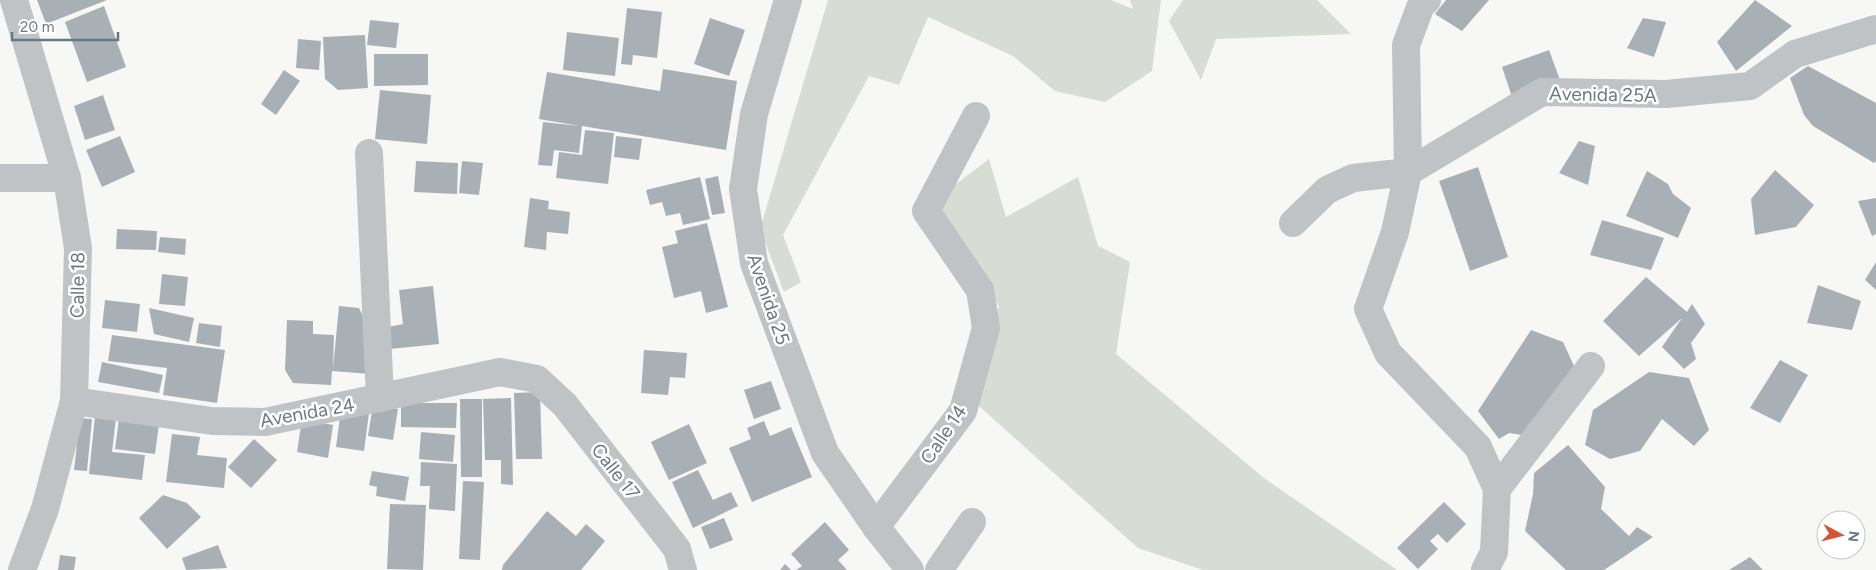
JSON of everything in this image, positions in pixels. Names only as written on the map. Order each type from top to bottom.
[{"type":"street","name":"Calle 18","points":[[14,0],[67,178],[78,248],[74,401],[45,509],[22,570]]},
{"type":"street","name":"Avenida 25","points":[[788,0],[754,114],[743,189],[754,262],[825,453],[876,528],[910,570]]},
{"type":"street","points":[[1426,0],[1421,5],[1406,45],[1408,172],[1394,232],[1368,309],[1388,353],[1478,447],[1497,489],[1494,552],[1484,570]]},
{"type":"street","name":"Avenida 25A","points":[[1293,222],[1328,190],[1353,178],[1408,172],[1542,92],[1666,94],[1750,86],[1795,54],[1876,29]]},
{"type":"street","name":"Calle 14","points":[[876,528],[963,411],[986,328],[980,290],[926,211],[976,116]]},
{"type":"street","points":[[369,153],[380,398]]},
{"type":"street","points":[[0,178],[67,178]]},
{"type":"street","points":[[1497,489],[1591,366]]},
{"type":"street","name":"Avenida 24","points":[[74,401],[212,421],[265,422],[500,372],[537,379]]},
{"type":"street","name":"Calle 17","points":[[537,379],[566,405],[677,549],[683,570]]},
{"type":"street","points":[[939,570],[972,522]]},
{"type":"shaded area","points":[[828,0],[1111,0],[1133,9],[1130,0],[1161,0],[1152,71],[1105,102],[1055,91],[1013,56],[928,17],[899,85],[869,76],[783,235],[801,282],[784,292],[760,229]]},
{"type":"shaded area","points":[[1183,0],[1317,0],[1351,34],[1216,39],[1201,80],[1169,21]]},
{"type":"shaded area","points":[[989,159],[1006,217],[1078,177],[1098,246],[1130,262],[1116,354],[1264,478],[1397,570],[1203,570],[1138,548],[971,399],[999,306],[952,240],[931,203]]},
{"type":"building","points":[[37,0],[107,0],[46,24]]},
{"type":"building","points":[[1446,0],[1489,0],[1462,31],[1435,14]]},
{"type":"building","points":[[1755,0],[1792,26],[1736,71],[1717,42]]},
{"type":"building","points":[[104,6],[126,67],[87,82],[65,22]]},
{"type":"building","points":[[627,8],[662,12],[657,58],[633,55],[632,65],[621,64]]},
{"type":"building","points":[[710,18],[745,30],[729,76],[694,64]]},
{"type":"building","points":[[1643,18],[1666,22],[1654,57],[1627,48]]},
{"type":"building","points":[[370,20],[399,23],[396,48],[367,45]]},
{"type":"building","points":[[567,32],[619,38],[615,76],[563,70]]},
{"type":"building","points":[[365,35],[368,88],[338,90],[325,79],[323,37]]},
{"type":"building","points":[[298,39],[321,41],[319,70],[296,68]]},
{"type":"building","points":[[1549,50],[1560,80],[1512,97],[1502,67]]},
{"type":"building","points":[[374,54],[428,54],[428,85],[374,86]]},
{"type":"building","points":[[1808,66],[1876,103],[1876,161],[1874,163],[1813,126],[1804,115],[1790,78]]},
{"type":"building","points":[[663,69],[737,81],[726,150],[582,126],[579,153],[554,150],[552,166],[538,165],[543,122],[580,126],[539,119],[547,72],[660,91]]},
{"type":"building","points":[[284,70],[300,81],[276,115],[261,104]]},
{"type":"building","points":[[380,90],[431,95],[427,144],[375,139]]},
{"type":"building","points":[[103,95],[115,130],[85,140],[74,106]]},
{"type":"building","points":[[585,130],[614,133],[608,184],[556,178],[559,152],[582,155]]},
{"type":"building","points":[[120,136],[135,172],[102,187],[86,150]]},
{"type":"building","points":[[616,136],[642,139],[639,160],[614,157]]},
{"type":"building","points":[[1579,141],[1595,146],[1588,185],[1559,173]]},
{"type":"building","points":[[416,161],[458,163],[457,194],[414,192]]},
{"type":"building","points":[[462,161],[483,163],[479,195],[459,193]]},
{"type":"building","points":[[1478,167],[1508,257],[1470,271],[1439,181]]},
{"type":"building","points":[[1775,170],[1814,205],[1796,227],[1755,235],[1751,199]]},
{"type":"building","points":[[1647,171],[1668,184],[1673,194],[1691,208],[1678,238],[1626,216]]},
{"type":"building","points":[[718,176],[725,213],[712,215],[705,179]]},
{"type":"building","points":[[700,177],[710,219],[683,225],[680,213],[666,216],[662,202],[650,205],[646,190]]},
{"type":"building","points":[[530,198],[549,201],[548,209],[570,212],[568,234],[547,232],[546,250],[524,247]]},
{"type":"building","points":[[1876,198],[1876,234],[1872,236],[1858,201]]},
{"type":"building","points":[[1602,220],[1664,238],[1651,270],[1590,255]]},
{"type":"building","points":[[707,223],[728,307],[706,313],[701,291],[674,298],[662,247],[678,243],[675,231]]},
{"type":"building","points":[[117,229],[157,231],[156,250],[116,249]]},
{"type":"building","points":[[160,237],[186,239],[185,255],[158,252]]},
{"type":"building","points":[[1876,262],[1876,290],[1865,280]]},
{"type":"building","points":[[162,274],[188,277],[185,306],[159,304]]},
{"type":"building","points":[[1646,277],[1687,312],[1692,304],[1705,324],[1691,343],[1696,359],[1684,369],[1662,347],[1682,318],[1639,356],[1603,321]]},
{"type":"building","points":[[1818,285],[1861,301],[1852,330],[1807,323]]},
{"type":"building","points":[[433,286],[439,344],[390,349],[388,327],[403,324],[399,290]]},
{"type":"building","points":[[105,300],[140,304],[137,332],[102,328]]},
{"type":"building","points":[[339,306],[359,308],[373,337],[370,374],[332,371],[331,385],[293,383],[285,370],[287,320],[313,321],[313,334],[334,335],[333,369]]},
{"type":"building","points":[[149,308],[194,318],[189,342],[154,334]]},
{"type":"building","points":[[199,323],[222,326],[220,347],[196,343]]},
{"type":"building","points":[[1531,330],[1563,342],[1575,368],[1522,435],[1509,433],[1499,439],[1478,411]]},
{"type":"building","points":[[112,335],[225,350],[217,403],[163,395],[167,368],[108,361]]},
{"type":"building","points":[[644,350],[687,353],[685,378],[670,377],[668,395],[641,393]]},
{"type":"building","points":[[1780,360],[1808,375],[1780,423],[1750,408]]},
{"type":"building","points":[[102,362],[163,375],[159,393],[98,382]]},
{"type":"building","points":[[1649,372],[1689,378],[1709,430],[1694,446],[1662,419],[1640,451],[1610,459],[1585,445],[1593,410]]},
{"type":"building","points":[[771,381],[781,409],[754,419],[744,390]]},
{"type":"building","points":[[540,392],[542,459],[516,459],[514,393]]},
{"type":"building","points":[[511,398],[513,485],[501,484],[501,460],[485,460],[483,399]]},
{"type":"building","points":[[460,399],[482,399],[482,477],[461,477]]},
{"type":"building","points":[[401,403],[457,403],[456,428],[401,427]]},
{"type":"building","points":[[373,405],[398,409],[393,440],[368,436]]},
{"type":"building","points":[[341,409],[369,413],[364,451],[336,447]]},
{"type":"building","points":[[95,416],[116,418],[112,452],[145,455],[142,480],[89,474]]},
{"type":"building","points":[[80,418],[92,419],[87,471],[74,470]]},
{"type":"building","points":[[119,419],[159,424],[155,454],[115,449]]},
{"type":"building","points":[[302,419],[333,425],[328,458],[297,452]]},
{"type":"building","points":[[764,421],[770,436],[791,427],[812,477],[752,502],[729,448],[751,439],[747,428]]},
{"type":"building","points":[[689,424],[707,463],[669,480],[651,442]]},
{"type":"building","points":[[421,432],[455,435],[453,462],[419,459]]},
{"type":"building","points":[[172,434],[200,437],[197,455],[227,458],[224,488],[166,482]]},
{"type":"building","points":[[254,439],[277,460],[251,488],[228,467]]},
{"type":"building","points":[[1568,445],[1605,487],[1601,509],[1629,536],[1637,527],[1653,537],[1604,570],[1566,570],[1525,531],[1533,494],[1534,473]]},
{"type":"building","points":[[421,462],[457,464],[455,511],[429,509],[430,486],[420,486]]},
{"type":"building","points":[[698,470],[713,500],[731,492],[738,506],[693,528],[672,482]]},
{"type":"building","points":[[372,471],[409,477],[405,501],[376,496],[377,487],[369,485]]},
{"type":"building","points":[[463,481],[484,482],[480,560],[459,559]]},
{"type":"building","points":[[163,495],[187,503],[201,517],[167,549],[139,518]]},
{"type":"building","points":[[1444,502],[1466,524],[1447,543],[1438,534],[1430,541],[1438,549],[1418,569],[1397,548]]},
{"type":"building","points":[[390,504],[426,505],[423,570],[387,569]]},
{"type":"building","points":[[547,511],[576,536],[586,524],[605,541],[581,570],[502,570],[503,565]]},
{"type":"building","points":[[724,518],[733,540],[710,549],[701,527]]},
{"type":"building","points":[[825,522],[849,550],[838,560],[847,570],[796,570],[802,566],[791,554]]},
{"type":"building","points":[[218,545],[227,568],[186,570],[182,558]]},
{"type":"building","points":[[60,555],[76,557],[74,570],[58,570]]},
{"type":"building","points":[[1750,557],[1763,570],[1729,570]]},
{"type":"building","points":[[785,564],[791,570],[780,570]]}]
